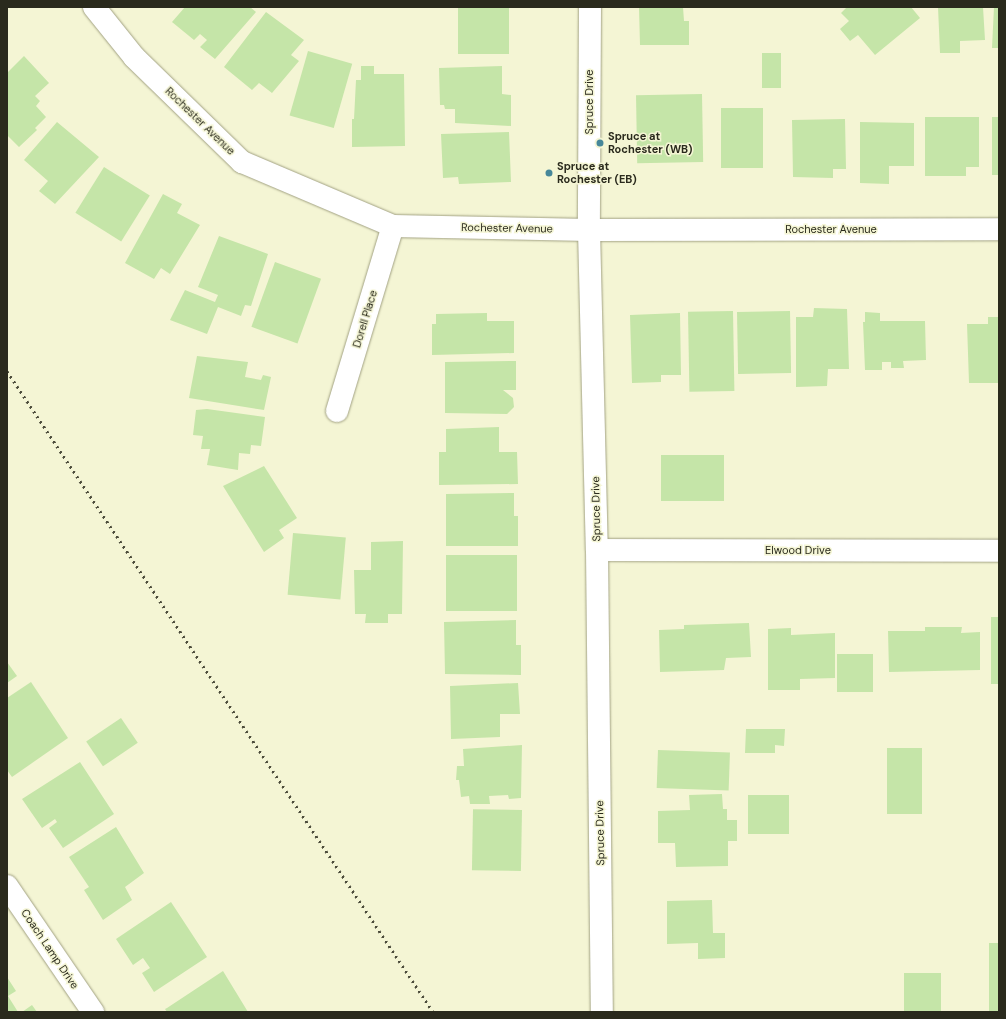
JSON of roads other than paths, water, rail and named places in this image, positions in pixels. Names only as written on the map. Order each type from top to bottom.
[{"type":"street","name":"Rochester Avenue","points":[[94,7],[134,57],[242,162],[393,226],[589,230],[999,229]]},
{"type":"street","name":"Spruce Drive","points":[[590,7],[589,230],[597,550],[602,1012]]},
{"type":"street","name":"Dorell Place","points":[[337,411],[393,226]]},
{"type":"street","name":"Elwood Drive","points":[[597,550],[999,551]]},
{"type":"street","name":"Coach Lamp Drive","points":[[7,886],[93,1012]]},
{"type":"railway","points":[[7,371],[433,1012]]},
{"type":"place","name":"Spruce at Rochester (WB)","points":[[600,143]]},
{"type":"place","name":"Spruce at Rochester (EB)","points":[[549,173]]}]
